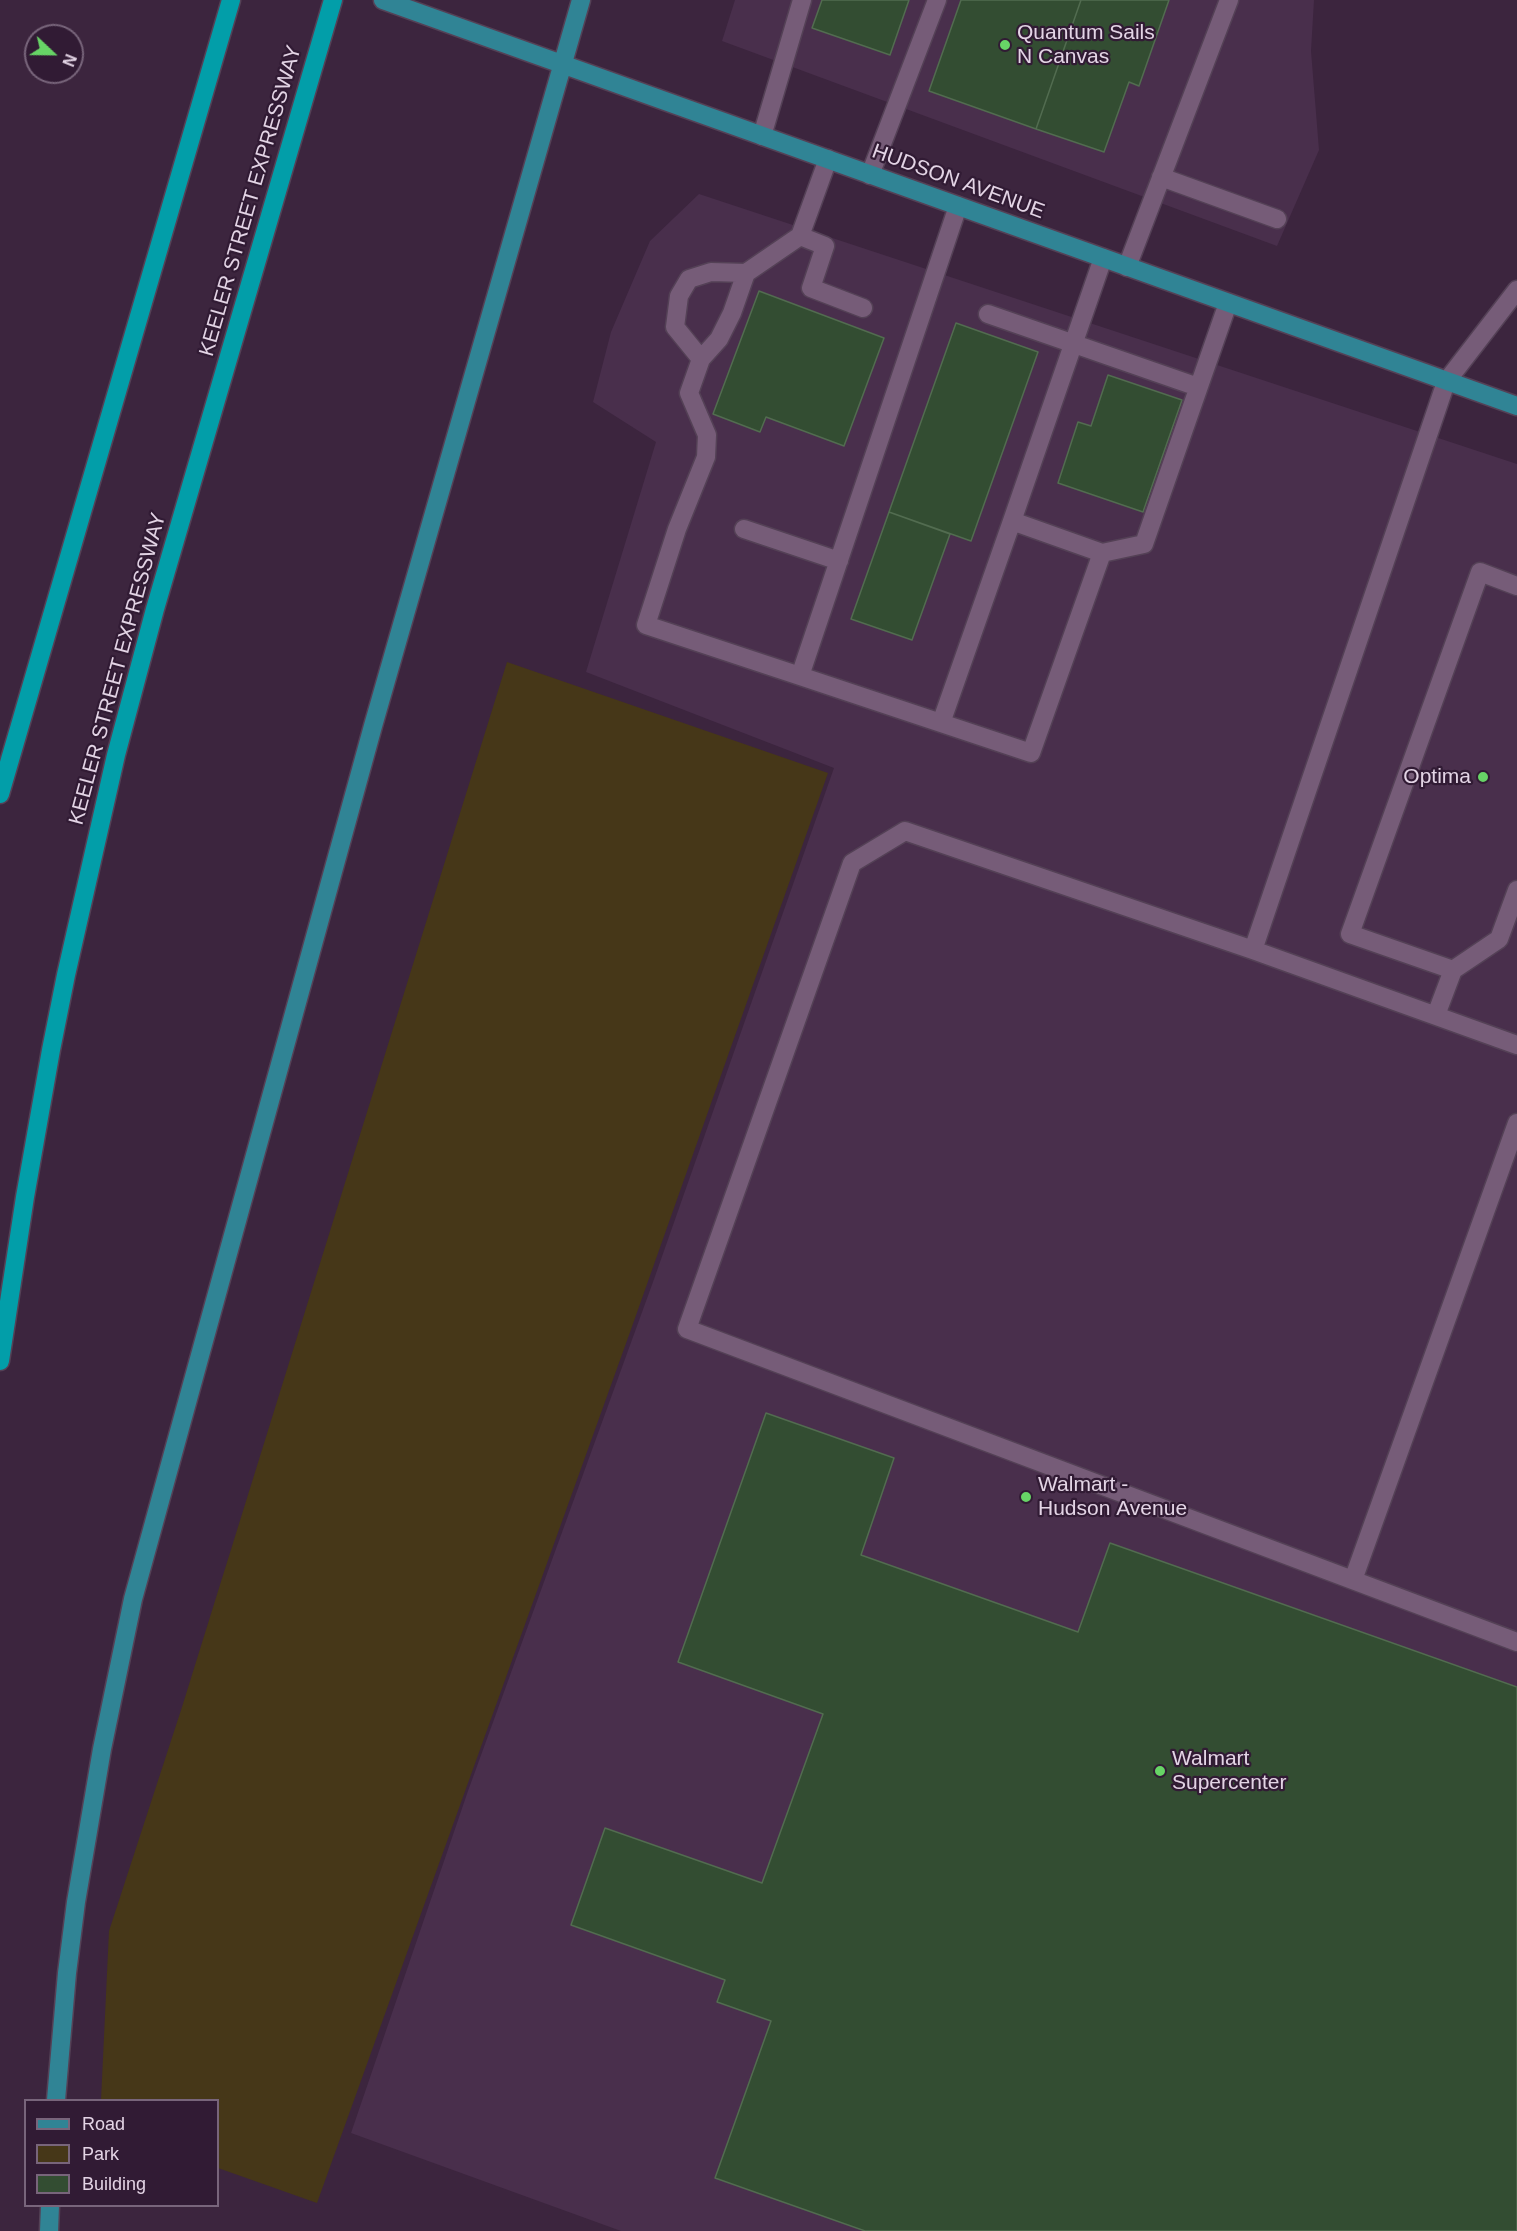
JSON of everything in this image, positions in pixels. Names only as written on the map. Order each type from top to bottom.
[{"type":"highway","points":[[0,794],[231,0]]},
{"type":"highway","name":"KEELER STREET EXPRESSWAY","points":[[0,1361],[21,1218],[51,1050],[101,817],[155,609],[333,0]]},
{"type":"main road","name":"HUDSON AVENUE","points":[[383,0],[1517,406]]},
{"type":"main road","points":[[56,2099],[67,1973],[80,1880],[102,1749],[133,1599],[370,737],[580,0]]},
{"type":"main road","points":[[49,2231],[50,2207]]},
{"type":"street","points":[[762,136],[802,0]]},
{"type":"street","points":[[870,175],[937,0]]},
{"type":"street","points":[[1127,267],[1229,0]]},
{"type":"street","points":[[701,359],[675,327],[679,296],[689,279],[711,272],[746,273],[800,236],[828,159]]},
{"type":"street","points":[[1161,177],[1277,219]]},
{"type":"street","points":[[800,676],[958,206]]},
{"type":"street","points":[[800,236],[825,246],[811,288],[863,308]]},
{"type":"street","points":[[941,723],[1103,258]]},
{"type":"street","points":[[746,273],[732,313],[719,339],[701,359],[689,393],[707,435],[706,457],[676,529],[646,625],[1031,753],[1102,553]]},
{"type":"street","points":[[1253,950],[1446,382],[1517,290]]},
{"type":"street","points":[[1012,521],[1102,553],[1144,544],[1228,303]]},
{"type":"street","points":[[988,314],[1198,387]]},
{"type":"street","points":[[744,529],[839,561]]},
{"type":"street","points":[[1453,970],[1350,934],[1480,572],[1517,586]]},
{"type":"street","points":[[1517,1045],[1253,950],[905,831],[852,863],[687,1329],[1517,1642]]},
{"type":"street","points":[[1436,1016],[1453,970],[1499,939],[1517,890]]},
{"type":"street","points":[[1353,1580],[1517,1123]]},
{"type":"shaded area","points":[[735,0],[1314,0],[1311,51],[1319,150],[1277,246],[722,41]]},
{"type":"shaded area","points":[[699,194],[1517,464],[1517,2231],[621,2231],[351,2133],[468,1791],[653,1282],[834,768],[586,672],[656,442],[593,402],[611,332],[650,241]]},
{"type":"green space","points":[[507,662],[828,773],[317,2203],[219,2168],[219,2099],[101,2099],[109,1931],[182,1707]]},
{"type":"building","points":[[822,0],[909,0],[890,55],[812,28]]},
{"type":"building","name":"Quantum Sails N Canvas","points":[[961,0],[1081,0],[1036,129],[929,91]]},
{"type":"building","points":[[1081,0],[1169,0],[1139,86],[1129,82],[1104,152],[1036,129]]},
{"type":"building","points":[[759,291],[884,338],[844,446],[766,417],[760,432],[713,414]]},
{"type":"building","points":[[956,323],[1038,352],[971,541],[889,512]]},
{"type":"building","points":[[1108,375],[1182,400],[1143,512],[1058,483],[1078,422],[1091,426]]},
{"type":"building","points":[[889,512],[950,534],[912,640],[851,619]]},
{"type":"building","name":"Walmart Supercenter","points":[[766,1413],[894,1458],[861,1555],[1078,1632],[1110,1543],[1517,1687],[1517,2231],[865,2231],[715,2178],[771,2021],[717,2002],[725,1980],[571,1925],[605,1828],[762,1883],[823,1714],[678,1662]]},
{"type":"place","name":"Quantum Sails N Canvas","points":[[1005,45]]},
{"type":"place","name":"Optima","points":[[1483,777]]},
{"type":"place","name":"Walmart - Hudson Avenue","points":[[1026,1497]]},
{"type":"place","name":"Walmart Supercenter","points":[[1160,1771]]}]
